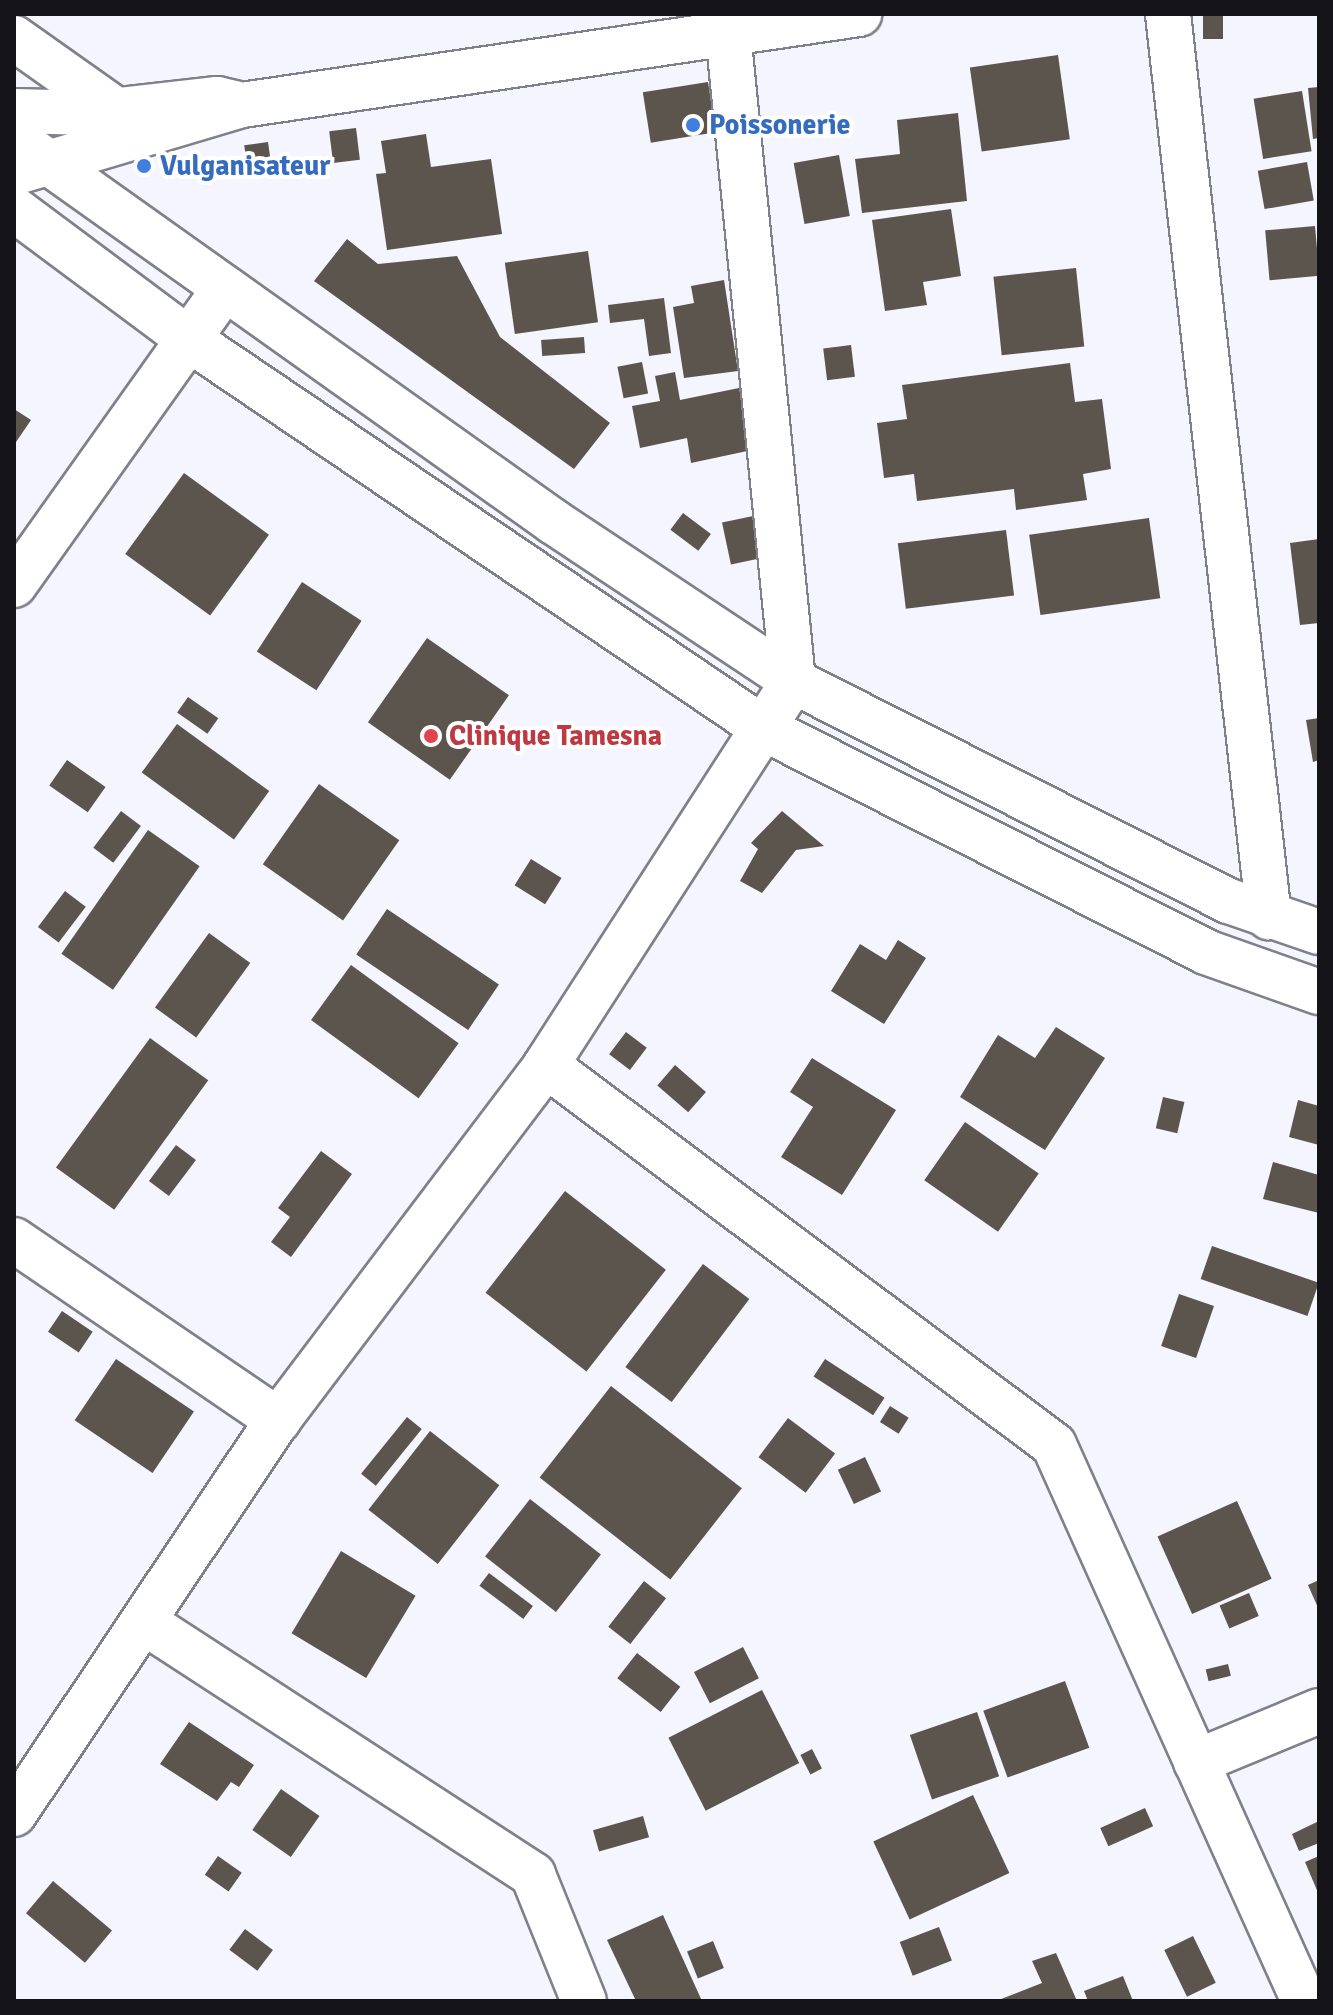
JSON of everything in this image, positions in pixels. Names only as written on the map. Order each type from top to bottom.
[{"type":"street","points":[[25,157],[242,105],[859,14]]},
{"type":"street","points":[[1168,14],[1269,917]]},
{"type":"street","points":[[14,1814],[278,1420],[546,1065],[793,681],[728,33]]},
{"type":"street","points":[[14,38],[117,111]]},
{"type":"street","points":[[14,111],[117,111],[217,99],[242,105]]},
{"type":"street","points":[[25,157],[225,288],[554,522],[793,681],[1269,917],[1319,932]]},
{"type":"street","points":[[14,209],[187,338],[763,728],[1206,952],[1319,992]]},
{"type":"street","points":[[14,585],[225,288]]},
{"type":"street","points":[[546,1065],[1054,1445],[1304,2001]]},
{"type":"street","points":[[14,1240],[278,1420]]},
{"type":"street","points":[[144,1622],[533,1875],[584,2001]]},
{"type":"street","points":[[1196,1762],[1319,1711]]},
{"type":"building","points":[[1203,14],[1223,14],[1223,39],[1203,39]]},
{"type":"building","points":[[1058,55],[1070,139],[982,152],[970,67]]},
{"type":"building","points":[[708,82],[716,132],[651,143],[643,92]]},
{"type":"building","points":[[1319,87],[1319,138],[1313,139],[1308,88]]},
{"type":"building","points":[[1302,91],[1312,151],[1263,159],[1254,99]]},
{"type":"building","points":[[958,113],[967,201],[862,213],[855,159],[900,154],[897,120]]},
{"type":"building","points":[[356,128],[360,160],[333,163],[329,131]]},
{"type":"building","points":[[426,134],[431,167],[491,159],[502,234],[387,250],[376,174],[386,173],[381,141]]},
{"type":"building","points":[[268,142],[272,169],[248,172],[244,145]]},
{"type":"building","points":[[839,155],[850,216],[804,224],[794,163]]},
{"type":"building","points":[[1307,162],[1314,200],[1265,209],[1258,171]]},
{"type":"building","points":[[951,209],[961,276],[923,282],[927,305],[885,311],[872,220]]},
{"type":"building","points":[[1315,226],[1319,276],[1270,280],[1265,230]]},
{"type":"building","points":[[347,239],[378,264],[457,256],[500,337],[610,423],[574,469],[314,281]]},
{"type":"building","points":[[588,251],[598,322],[515,334],[505,263]]},
{"type":"building","points":[[1076,268],[1084,347],[1002,355],[993,277]]},
{"type":"building","points":[[724,280],[738,371],[684,378],[673,307],[694,303],[691,286]]},
{"type":"building","points":[[664,298],[671,353],[649,356],[644,319],[610,323],[608,305]]},
{"type":"building","points":[[584,337],[585,353],[542,356],[541,340]]},
{"type":"building","points":[[851,345],[855,377],[827,380],[823,348]]},
{"type":"building","points":[[642,362],[648,393],[624,398],[617,367]]},
{"type":"building","points":[[1070,363],[1075,402],[1102,399],[1111,469],[1083,474],[1087,500],[1016,510],[1014,489],[917,501],[914,474],[884,478],[877,423],[907,419],[902,385]]},
{"type":"building","points":[[675,372],[680,400],[739,388],[752,450],[691,463],[687,438],[640,448],[632,406],[660,401],[655,376]]},
{"type":"building","points":[[14,409],[31,420],[14,445]]},
{"type":"building","points":[[184,473],[269,535],[210,616],[125,554]]},
{"type":"building","points":[[683,513],[711,534],[698,551],[670,530]]},
{"type":"building","points":[[767,513],[776,555],[731,565],[722,523]]},
{"type":"building","points":[[1149,518],[1160,598],[1040,615],[1029,535]]},
{"type":"building","points":[[1006,530],[1014,596],[906,609],[898,543]]},
{"type":"building","points":[[1319,539],[1319,623],[1300,625],[1290,543]]},
{"type":"building","points":[[302,582],[362,621],[316,690],[257,652]]},
{"type":"building","points":[[427,638],[509,695],[450,780],[368,722]]},
{"type":"building","points":[[188,697],[218,718],[207,734],[177,713]]},
{"type":"building","points":[[1319,718],[1319,760],[1313,762],[1306,720]]},
{"type":"building","points":[[177,724],[269,791],[234,840],[142,773]]},
{"type":"building","points":[[67,760],[106,787],[88,812],[49,785]]},
{"type":"building","points":[[319,784],[399,840],[343,920],[263,864]]},
{"type":"building","points":[[121,811],[141,826],[113,863],[93,848]]},
{"type":"building","points":[[782,811],[824,846],[796,850],[762,893],[740,881],[758,849],[751,843]]},
{"type":"building","points":[[148,830],[200,866],[113,990],[61,954]]},
{"type":"building","points":[[531,859],[562,878],[545,904],[515,885]]},
{"type":"building","points":[[65,891],[86,907],[59,943],[38,927]]},
{"type":"building","points":[[387,909],[499,984],[468,1030],[356,955]]},
{"type":"building","points":[[209,933],[250,963],[196,1037],[155,1007]]},
{"type":"building","points":[[898,940],[926,958],[884,1024],[831,991],[860,944],[886,960]]},
{"type":"building","points":[[351,965],[459,1043],[419,1098],[311,1020]]},
{"type":"building","points":[[1056,1027],[1105,1058],[1045,1150],[960,1097],[998,1035],[1035,1058]]},
{"type":"building","points":[[626,1032],[647,1048],[630,1070],[609,1054]]},
{"type":"building","points":[[150,1038],[208,1080],[114,1210],[56,1167]]},
{"type":"building","points":[[812,1058],[896,1110],[842,1195],[781,1157],[813,1107],[790,1092]]},
{"type":"building","points":[[675,1065],[706,1092],[688,1112],[657,1085]]},
{"type":"building","points":[[1163,1097],[1184,1102],[1177,1133],[1156,1128]]},
{"type":"building","points":[[1298,1100],[1319,1106],[1319,1145],[1289,1137]]},
{"type":"building","points":[[965,1122],[1039,1174],[998,1232],[924,1180]]},
{"type":"building","points":[[176,1145],[196,1160],[169,1196],[149,1181]]},
{"type":"building","points":[[321,1151],[352,1174],[291,1257],[271,1242],[290,1217],[278,1208]]},
{"type":"building","points":[[1273,1162],[1319,1175],[1319,1213],[1263,1199]]},
{"type":"building","points":[[565,1191],[666,1270],[586,1371],[486,1293]]},
{"type":"building","points":[[1212,1246],[1319,1283],[1307,1316],[1201,1279]]},
{"type":"building","points":[[703,1264],[749,1299],[672,1402],[625,1367]]},
{"type":"building","points":[[1179,1294],[1214,1306],[1196,1358],[1161,1346]]},
{"type":"building","points":[[62,1311],[93,1332],[79,1352],[48,1332]]},
{"type":"building","points":[[116,1359],[194,1412],[153,1473],[75,1420]]},
{"type":"building","points":[[825,1359],[885,1398],[873,1415],[814,1377]]},
{"type":"building","points":[[611,1386],[742,1488],[670,1580],[540,1477]]},
{"type":"building","points":[[890,1406],[909,1418],[899,1434],[880,1422]]},
{"type":"building","points":[[407,1417],[422,1429],[376,1486],[361,1474]]},
{"type":"building","points":[[788,1418],[835,1454],[806,1493],[759,1457]]},
{"type":"building","points":[[430,1431],[499,1485],[438,1564],[368,1510]]},
{"type":"building","points":[[865,1457],[881,1491],[854,1504],[838,1470]]},
{"type":"building","points":[[530,1499],[601,1554],[556,1612],[485,1557]]},
{"type":"building","points":[[1237,1501],[1272,1579],[1192,1614],[1158,1536]]},
{"type":"building","points":[[341,1551],[416,1596],[366,1678],[292,1633]]},
{"type":"building","points":[[489,1573],[533,1606],[523,1619],[479,1586]]},
{"type":"building","points":[[1319,1580],[1319,1610],[1308,1585]]},
{"type":"building","points":[[644,1581],[666,1598],[630,1644],[608,1627]]},
{"type":"building","points":[[1249,1593],[1259,1616],[1229,1629],[1220,1606]]},
{"type":"building","points":[[743,1647],[759,1678],[710,1703],[694,1672]]},
{"type":"building","points":[[637,1653],[680,1687],[661,1712],[617,1678]]},
{"type":"building","points":[[1228,1664],[1231,1676],[1209,1681],[1206,1670]]},
{"type":"building","points":[[1065,1681],[1089,1748],[1008,1777],[983,1711]]},
{"type":"building","points":[[762,1690],[799,1763],[706,1811],[668,1738]]},
{"type":"building","points":[[977,1712],[999,1776],[932,1799],[910,1735]]},
{"type":"building","points":[[189,1722],[254,1765],[239,1787],[231,1782],[217,1801],[160,1764]]},
{"type":"building","points":[[812,1749],[822,1769],[810,1775],[800,1755]]},
{"type":"building","points":[[281,1789],[320,1816],[291,1857],[252,1830]]},
{"type":"building","points":[[973,1795],[1009,1873],[910,1919],[873,1841]]},
{"type":"building","points":[[1145,1808],[1153,1826],[1108,1846],[1100,1828]]},
{"type":"building","points":[[643,1816],[649,1837],[599,1851],[593,1830]]},
{"type":"building","points":[[1319,1821],[1319,1843],[1299,1851],[1292,1834]]},
{"type":"building","points":[[218,1856],[242,1873],[229,1891],[205,1875]]},
{"type":"building","points":[[1319,1856],[1319,1895],[1305,1862]]},
{"type":"building","points":[[53,1881],[112,1930],[85,1963],[26,1913]]},
{"type":"building","points":[[663,1915],[702,2001],[636,2001],[607,1940]]},
{"type":"building","points":[[939,1927],[952,1961],[913,1976],[900,1942]]},
{"type":"building","points":[[245,1929],[273,1950],[257,1971],[229,1950]]},
{"type":"building","points":[[1193,1936],[1216,1983],[1187,1997],[1164,1950]]},
{"type":"building","points":[[713,1941],[724,1968],[698,1978],[687,1951]]},
{"type":"building","points":[[1056,1953],[1077,2001],[996,2001],[1042,1983],[1032,1961]]},
{"type":"building","points":[[1123,1976],[1133,2001],[1088,2001],[1084,1991]]},
{"type":"place","name":"Poissonerie","points":[[693,125]]},
{"type":"place","name":"Vulganisateur","points":[[144,166]]},
{"type":"place","name":"Clinique Tamesna","points":[[431,736]]}]
